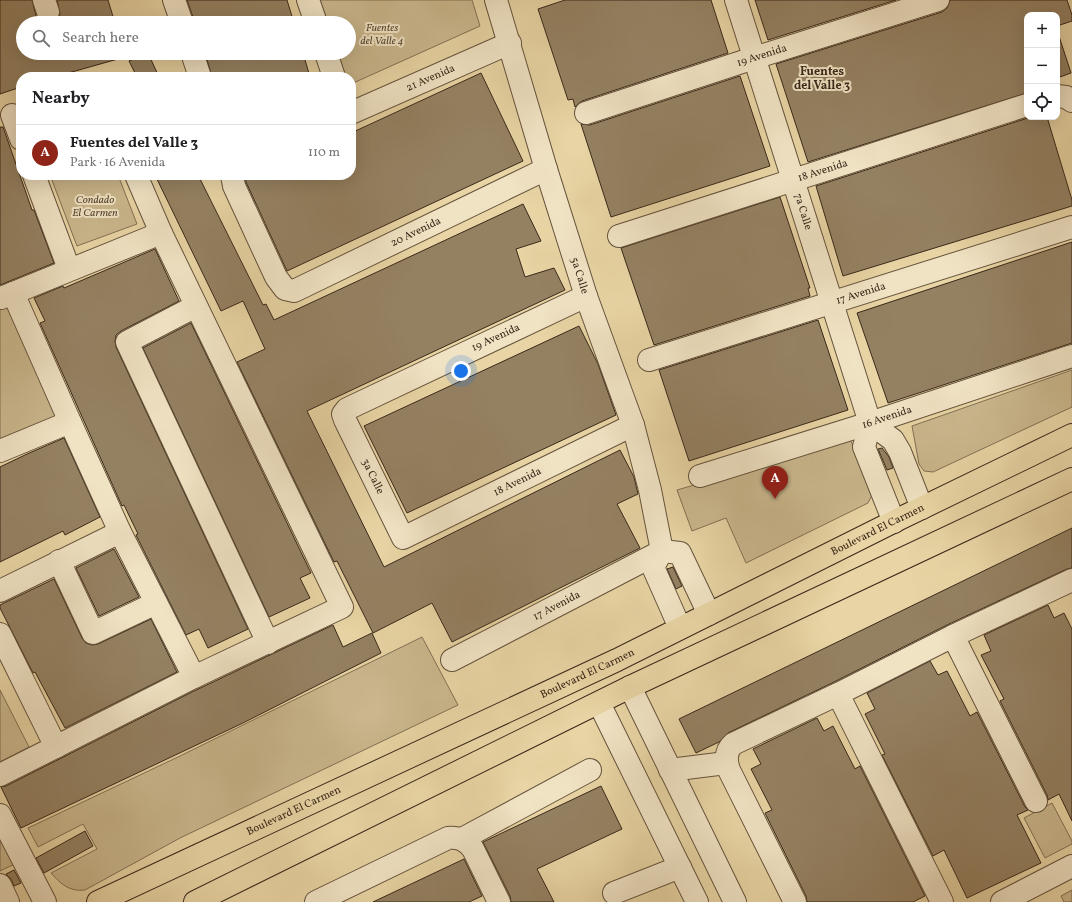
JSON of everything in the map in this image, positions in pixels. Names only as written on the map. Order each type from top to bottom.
[{"type":"main road","name":"Boulevard El Carmen","points":[[98,902],[617,660],[922,508],[1068,440]]},
{"type":"main road","points":[[195,902],[630,687],[1072,479]]},
{"type":"main road","points":[[422,751],[422,767],[426,776],[435,784]]},
{"type":"street","points":[[174,0],[180,16]]},
{"type":"street","points":[[308,0],[314,16]]},
{"type":"street","name":"5a Calle","points":[[496,0],[510,43],[546,169],[586,296],[632,425],[650,490],[662,551]]},
{"type":"street","name":"7a Calle","points":[[736,0],[870,424]]},
{"type":"street","name":"19 Avenida","points":[[586,113],[938,0]]},
{"type":"street","name":"21 Avenida","points":[[356,111],[510,43]]},
{"type":"street","points":[[194,60],[198,72]]},
{"type":"street","points":[[328,60],[332,72]]},
{"type":"street","points":[[1060,96],[1066,97],[1072,101]]},
{"type":"street","name":"18 Avenida","points":[[619,236],[1024,106]]},
{"type":"street","points":[[11,115],[16,128]]},
{"type":"street","name":"20 Avenida","points":[[233,180],[234,186],[276,277],[285,290],[294,291],[546,169]]},
{"type":"street","points":[[36,180],[69,269]]},
{"type":"street","points":[[0,775],[194,678],[342,607],[161,233],[138,180]]},
{"type":"street","name":"17 Avenida","points":[[649,360],[1072,227]]},
{"type":"street","points":[[161,233],[7,295],[70,422],[120,532],[194,678]]},
{"type":"street","name":"19 Avenida","points":[[343,414],[348,409],[586,296]]},
{"type":"street","points":[[196,306],[126,342],[268,642]]},
{"type":"street","name":"16 Avenida","points":[[700,476],[870,424],[1072,356]]},
{"type":"street","name":"3a Calle","points":[[343,414],[403,538]]},
{"type":"street","points":[[0,451],[70,422]]},
{"type":"street","points":[[894,522],[864,447],[870,424],[893,440],[900,452],[922,508]]},
{"type":"street","name":"18 Avenida","points":[[403,538],[632,425]]},
{"type":"street","points":[[0,591],[120,532]]},
{"type":"street","points":[[680,628],[654,567],[662,551],[680,553],[709,614]]},
{"type":"street","name":"17 Avenida","points":[[452,660],[662,551]]},
{"type":"street","points":[[59,561],[93,633],[156,603]]},
{"type":"street","points":[[795,902],[729,770],[726,763],[728,748],[733,744],[838,694],[953,636],[1072,581]]},
{"type":"street","points":[[0,634],[56,747]]},
{"type":"street","points":[[953,636],[1036,801]]},
{"type":"street","points":[[630,687],[735,902]]},
{"type":"street","points":[[838,694],[942,902]]},
{"type":"street","points":[[599,703],[697,902]]},
{"type":"street","points":[[670,770],[726,763]]},
{"type":"street","points":[[462,839],[590,770]]},
{"type":"street","points":[[0,814],[45,902]]},
{"type":"street","points":[[316,902],[349,895],[448,838],[455,837],[468,843],[473,849],[499,902]]},
{"type":"street","points":[[1002,902],[1072,866]]},
{"type":"street","points":[[614,893],[680,867]]},
{"type":"street","points":[[0,885],[8,902]]},
{"type":"green space","name":"Fuentes del Valle 4","points":[[320,0],[472,0],[480,26],[356,82],[356,72],[344,72],[340,60],[356,60],[356,16],[326,16]]},
{"type":"green space","name":"Condado El Carmen","points":[[52,180],[120,180],[137,224],[77,246]]},
{"type":"green space","points":[[11,302],[59,419],[0,443],[0,306]]},
{"type":"green space","points":[[1072,370],[1072,407],[933,472],[924,471],[919,464],[912,426]]},
{"type":"green space","points":[[850,440],[862,460],[872,495],[868,503],[746,563],[726,518],[692,531],[677,490]]},
{"type":"green space","points":[[422,637],[458,705],[180,838],[85,890],[74,890],[66,886],[58,881],[51,873],[97,849],[83,824],[38,847],[28,828],[178,757]]},
{"type":"green space","points":[[0,690],[29,747],[0,762]]},
{"type":"green space","points":[[1052,803],[1072,841],[1072,844],[1045,858],[1024,818]]},
{"type":"green space","points":[[0,815],[23,860],[0,871]]},
{"type":"green space","points":[[1072,890],[1072,902],[1064,902],[1061,896]]},
{"type":"building","points":[[0,0],[32,0],[36,16],[16,16],[16,60],[114,60],[72,72],[16,72],[16,89],[0,94]]},
{"type":"building","points":[[57,0],[108,0],[113,16],[59,16]]},
{"type":"building","points":[[187,0],[287,0],[292,16],[193,16]]},
{"type":"building","points":[[565,0],[711,0],[728,53],[582,101],[575,107],[573,99],[568,100],[538,9]]},
{"type":"building","points":[[755,0],[896,0],[768,40]]},
{"type":"building","points":[[950,0],[1067,0],[1072,15],[1072,21],[1060,25],[1060,12],[1024,12],[1024,94],[808,162],[776,64],[942,12],[947,8]]},
{"type":"building","points":[[1060,39],[1071,73],[1060,77]]},
{"type":"building","points":[[151,60],[157,72],[134,72],[129,61]]},
{"type":"building","points":[[207,60],[305,60],[309,72],[211,72]]},
{"type":"building","points":[[481,73],[523,161],[287,271],[246,180],[356,180],[356,131]]},
{"type":"building","points":[[740,76],[770,166],[611,217],[581,124],[590,125]]},
{"type":"building","points":[[1024,119],[1048,120],[1072,200],[1072,206],[843,276],[816,186]]},
{"type":"building","points":[[0,127],[3,127],[16,164],[16,180],[22,180],[54,263],[0,285]]},
{"type":"building","points":[[157,180],[200,180],[263,305],[266,304],[274,320],[523,204],[541,241],[516,249],[525,277],[554,268],[565,290],[307,411],[384,567],[620,450],[634,477],[638,494],[617,504],[640,548],[452,642],[432,603],[373,633],[337,561],[334,562],[237,362],[265,349],[243,301],[221,311]]},
{"type":"building","points":[[780,197],[810,288],[808,288],[810,296],[654,345],[621,248]]},
{"type":"building","points":[[1072,242],[1072,343],[888,403],[857,313]]},
{"type":"building","points":[[155,249],[179,301],[121,331],[116,335],[115,341],[116,347],[248,629],[208,648],[199,629],[186,635],[136,535],[138,534],[124,505],[122,506],[40,323],[45,321],[34,298],[63,286],[64,288]]},
{"type":"building","points":[[818,320],[848,410],[689,461],[659,370]]},
{"type":"building","points":[[191,323],[311,573],[300,578],[310,598],[269,617],[143,348]]},
{"type":"building","points":[[579,326],[598,364],[616,415],[407,513],[364,426]]},
{"type":"building","points":[[64,438],[100,517],[65,535],[63,531],[0,562],[0,467]]},
{"type":"building","points":[[882,448],[889,457],[893,468],[887,470],[878,449]]},
{"type":"building","points":[[1072,528],[1072,568],[947,625],[728,733],[719,742],[696,753],[679,719]]},
{"type":"building","points":[[114,549],[139,597],[99,616],[76,568]]},
{"type":"building","points":[[673,567],[682,586],[676,589],[667,569]]},
{"type":"building","points":[[54,579],[82,638],[86,643],[92,645],[98,644],[151,619],[177,672],[65,728],[35,672],[33,673],[0,608],[0,605]]},
{"type":"building","points":[[1048,605],[1054,618],[1064,613],[1072,629],[1072,821],[1059,794],[1048,800],[1047,795],[1000,701],[1004,699],[981,655],[991,651],[984,635]]},
{"type":"building","points":[[333,625],[343,647],[372,633],[381,653],[243,723],[21,828],[1,787],[6,786],[190,693]]},
{"type":"building","points":[[930,661],[938,675],[947,671],[970,716],[977,712],[1025,807],[1028,810],[1017,815],[1041,863],[967,898],[944,850],[933,856],[882,755],[885,754],[865,714],[875,709],[867,693]]},
{"type":"building","points":[[817,718],[824,731],[833,726],[855,769],[860,766],[925,896],[913,902],[807,902],[806,896],[765,813],[772,810],[751,769],[761,764],[753,749]]},
{"type":"building","points":[[601,786],[622,829],[537,869],[554,902],[511,902],[510,896],[483,842]]},
{"type":"building","points":[[85,831],[93,846],[44,873],[36,858]]},
{"type":"building","points":[[464,859],[482,896],[469,902],[373,902]]},
{"type":"building","points":[[14,870],[21,883],[14,886],[11,879],[6,874]]},
{"type":"place","name":"Fuentes del Valle 3","points":[[775,499]]},
{"type":"district","name":"Fuentes del Valle 3","points":[[822,79]]}]
